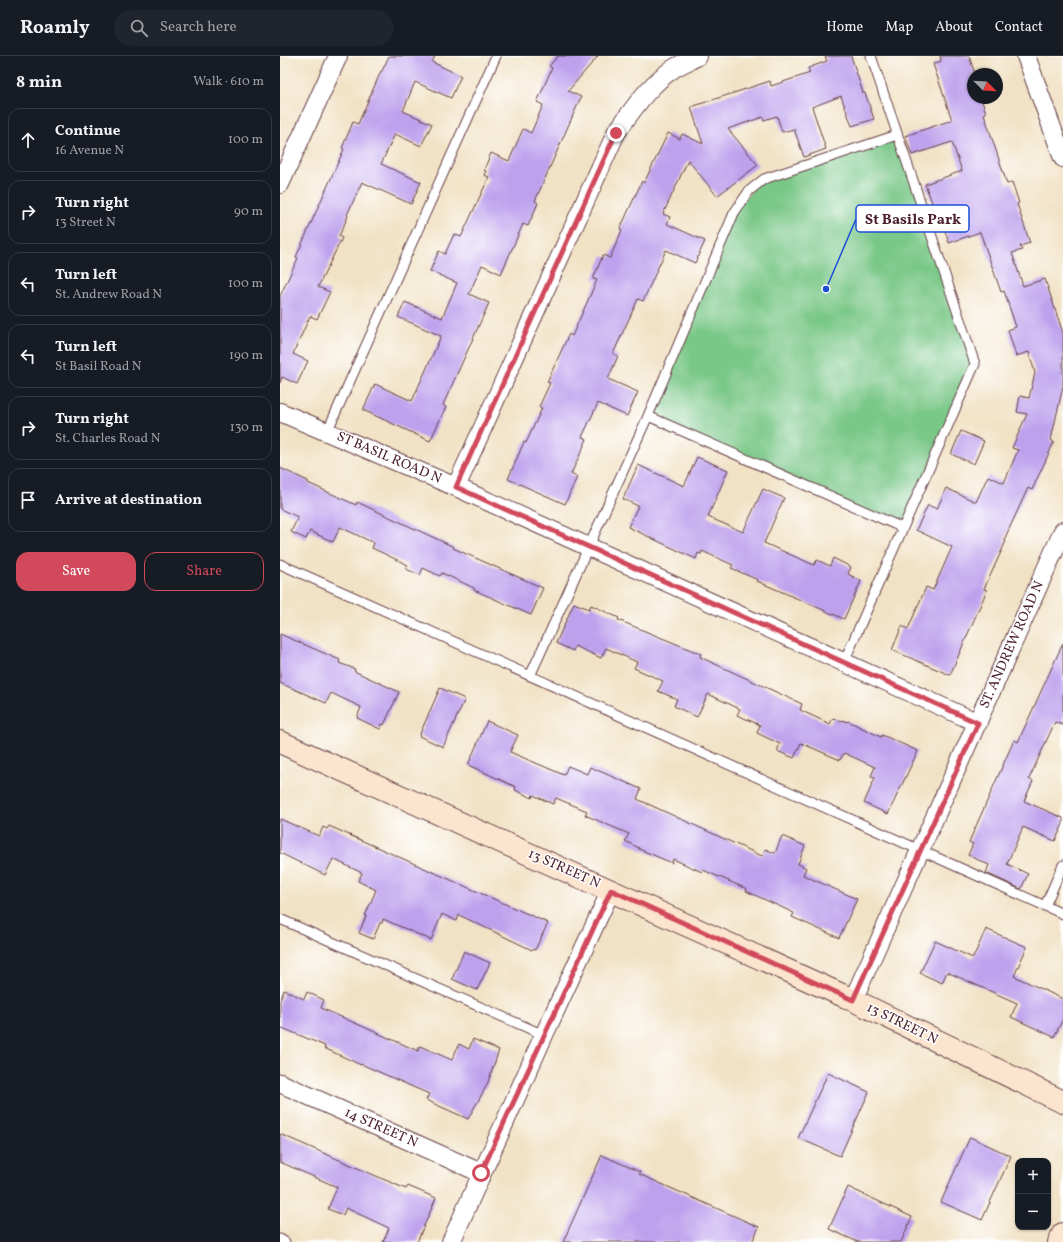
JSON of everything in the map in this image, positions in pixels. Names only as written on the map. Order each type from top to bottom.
[{"type":"street","points":[[280,184],[338,56]]},
{"type":"street","points":[[456,487],[616,133],[651,87],[676,68],[698,56]]},
{"type":"street","points":[[1026,56],[1063,158]]},
{"type":"street","name":"ST BASIL ROAD N","points":[[280,412],[456,487],[978,723]]},
{"type":"street","name":"ST. ANDREW ROAD N","points":[[853,1000],[1063,531]]},
{"type":"street","name":"13 STREET N","points":[[280,742],[853,1000],[1063,1102]]},
{"type":"street","points":[[451,1242],[481,1173],[611,890]]},
{"type":"street","name":"14 STREET N","points":[[280,1083],[481,1173]]},
{"type":"street","points":[[1059,1242],[1063,1234]]},
{"type":"lane","points":[[327,432],[496,56]]},
{"type":"lane","points":[[844,662],[975,364],[871,56]]},
{"type":"lane","points":[[530,676],[648,416],[734,213],[749,191],[764,180],[897,135]]},
{"type":"lane","points":[[648,416],[903,528]]},
{"type":"lane","points":[[280,564],[1063,914]]},
{"type":"lane","points":[[1045,906],[1063,865]]},
{"type":"lane","points":[[280,919],[544,1035]]},
{"type":"lane","points":[[280,1240],[285,1242]]},
{"type":"green space","points":[[897,135],[975,364],[903,528],[648,416],[734,213],[757,184]]},
{"type":"building","points":[[389,56],[435,56],[432,62],[461,76],[451,98],[415,82],[403,111],[432,124],[421,146],[395,134],[381,164],[421,182],[411,204],[362,182],[339,236],[342,238],[318,287],[330,292],[317,319],[310,316],[293,354],[308,361],[297,384],[282,377],[280,383],[280,296],[298,258],[296,257],[344,149],[342,148],[353,122],[358,124]]},
{"type":"building","points":[[558,56],[598,56],[568,91],[581,97],[535,201],[538,203],[528,226],[523,224],[501,274],[482,265],[469,294],[489,303],[443,405],[446,407],[430,441],[363,410],[375,384],[412,401],[441,336],[398,317],[405,302],[442,318],[457,283],[430,271],[439,251],[445,254],[454,234],[461,237],[489,177],[484,175],[486,171],[484,170],[491,153],[509,161],[523,129],[531,133],[543,105],[537,102],[552,68],[549,66]]},
{"type":"building","points":[[825,56],[851,56],[863,93],[865,93],[874,119],[852,126],[841,96],[812,107],[826,149],[804,157],[794,129],[782,132],[777,116],[764,120],[763,117],[728,129],[758,165],[717,196],[688,160],[663,214],[670,217],[667,224],[705,241],[695,263],[666,250],[643,301],[638,299],[613,354],[618,356],[608,379],[638,392],[627,416],[598,403],[582,437],[587,439],[571,474],[577,477],[565,504],[508,479],[524,442],[526,443],[542,408],[539,407],[550,383],[547,382],[569,334],[572,336],[597,280],[593,279],[603,255],[610,258],[622,230],[620,229],[642,181],[644,183],[668,133],[680,139],[682,134],[703,144],[691,107],[770,81],[771,86],[810,73],[808,68],[827,61]]},
{"type":"building","points":[[940,56],[969,56],[973,68],[967,68],[967,104],[983,104],[986,113],[984,114],[1007,184],[1012,182],[1019,203],[1017,204],[1030,243],[1020,246],[1022,250],[1012,253],[1023,286],[1045,279],[1063,333],[1063,386],[1051,440],[1054,442],[1032,490],[1028,488],[1004,540],[1006,541],[984,589],[987,590],[950,675],[892,650],[902,626],[908,629],[926,587],[933,590],[952,547],[916,530],[928,505],[937,509],[946,488],[976,502],[988,476],[1004,483],[1018,450],[1012,448],[1027,414],[1017,412],[1020,396],[1029,398],[1035,373],[1029,352],[1016,356],[1008,330],[1016,327],[1004,291],[1001,292],[980,232],[949,243],[936,204],[933,205],[925,184],[962,171],[952,142],[912,155],[905,136],[952,120],[933,64],[941,61]]},
{"type":"building","points":[[961,431],[984,441],[974,464],[951,454]]},
{"type":"building","points":[[697,457],[728,470],[708,517],[743,532],[763,489],[784,498],[764,543],[814,565],[817,560],[830,566],[833,558],[851,567],[848,574],[861,581],[844,619],[757,581],[758,580],[731,568],[733,565],[702,551],[701,554],[698,553],[696,559],[628,527],[638,506],[623,499],[638,465],[684,486]]},
{"type":"building","points":[[280,468],[308,481],[308,483],[356,505],[357,502],[454,547],[453,548],[543,588],[531,615],[474,590],[474,588],[442,573],[440,576],[423,568],[420,575],[406,569],[408,565],[372,548],[374,543],[340,527],[333,542],[310,531],[306,539],[291,532],[298,517],[280,509]]},
{"type":"building","points":[[574,603],[589,609],[591,605],[619,618],[618,620],[701,654],[700,657],[802,704],[800,710],[830,724],[833,718],[841,721],[848,721],[881,737],[882,735],[918,751],[888,814],[864,803],[875,778],[871,776],[875,767],[844,753],[840,760],[801,743],[794,758],[777,751],[780,744],[757,733],[760,725],[737,715],[740,709],[708,694],[697,717],[674,706],[677,699],[658,691],[663,681],[634,668],[637,662],[606,648],[601,658],[575,646],[573,651],[556,643]]},
{"type":"building","points":[[280,634],[340,660],[339,663],[355,669],[354,671],[399,692],[384,725],[382,724],[380,729],[357,718],[361,707],[331,693],[326,703],[280,683]]},
{"type":"building","points":[[1063,643],[1063,725],[1055,722],[1029,779],[1033,781],[1024,801],[1063,818],[1063,824],[1055,841],[1023,827],[1007,864],[1028,874],[1021,889],[986,873],[989,865],[968,855],[973,844],[969,842],[1014,740],[1018,742]]},
{"type":"building","points":[[440,688],[465,699],[443,747],[419,736]]},
{"type":"building","points":[[487,721],[518,735],[510,752],[564,775],[568,766],[587,774],[590,767],[641,789],[637,799],[762,856],[765,849],[775,853],[782,836],[805,846],[798,864],[806,868],[803,875],[857,899],[839,938],[792,917],[794,913],[746,891],[747,889],[703,870],[702,872],[673,859],[672,863],[639,849],[625,841],[629,834],[585,815],[587,811],[556,798],[553,804],[533,795],[532,798],[515,790],[516,787],[468,765]]},
{"type":"building","points":[[280,819],[319,836],[323,827],[327,829],[329,826],[548,923],[535,950],[532,950],[459,915],[457,921],[442,914],[431,940],[383,919],[373,939],[359,933],[376,890],[358,881],[362,873],[333,859],[325,875],[280,853]]},
{"type":"building","points":[[986,929],[1027,947],[1014,976],[1063,999],[1063,1019],[1054,1037],[1011,1017],[1017,1003],[947,972],[942,983],[920,973],[935,941],[973,958]]},
{"type":"building","points":[[464,951],[490,963],[477,990],[452,979]]},
{"type":"building","points":[[284,990],[304,999],[307,992],[324,1000],[321,1008],[418,1051],[420,1046],[452,1060],[459,1044],[469,1049],[473,1039],[499,1050],[487,1085],[468,1119],[426,1100],[429,1094],[361,1065],[324,1048],[325,1046],[280,1027],[280,1001]]},
{"type":"building","points":[[828,1073],[869,1092],[840,1156],[798,1138]]},
{"type":"building","points":[[280,1134],[406,1189],[408,1186],[436,1198],[417,1242],[383,1242],[389,1228],[346,1208],[343,1215],[328,1209],[337,1187],[280,1162]]},
{"type":"building","points":[[970,1137],[1011,1156],[982,1220],[941,1202]]},
{"type":"building","points":[[602,1155],[640,1172],[639,1174],[759,1227],[752,1242],[563,1242]]},
{"type":"building","points":[[848,1187],[912,1217],[901,1242],[858,1242],[829,1229]]},
{"type":"place","name":"St Basils Park","points":[[826,289]]},
{"type":"route","points":[[481,1173],[611,890],[853,1000],[978,723],[456,487],[616,133]]}]
